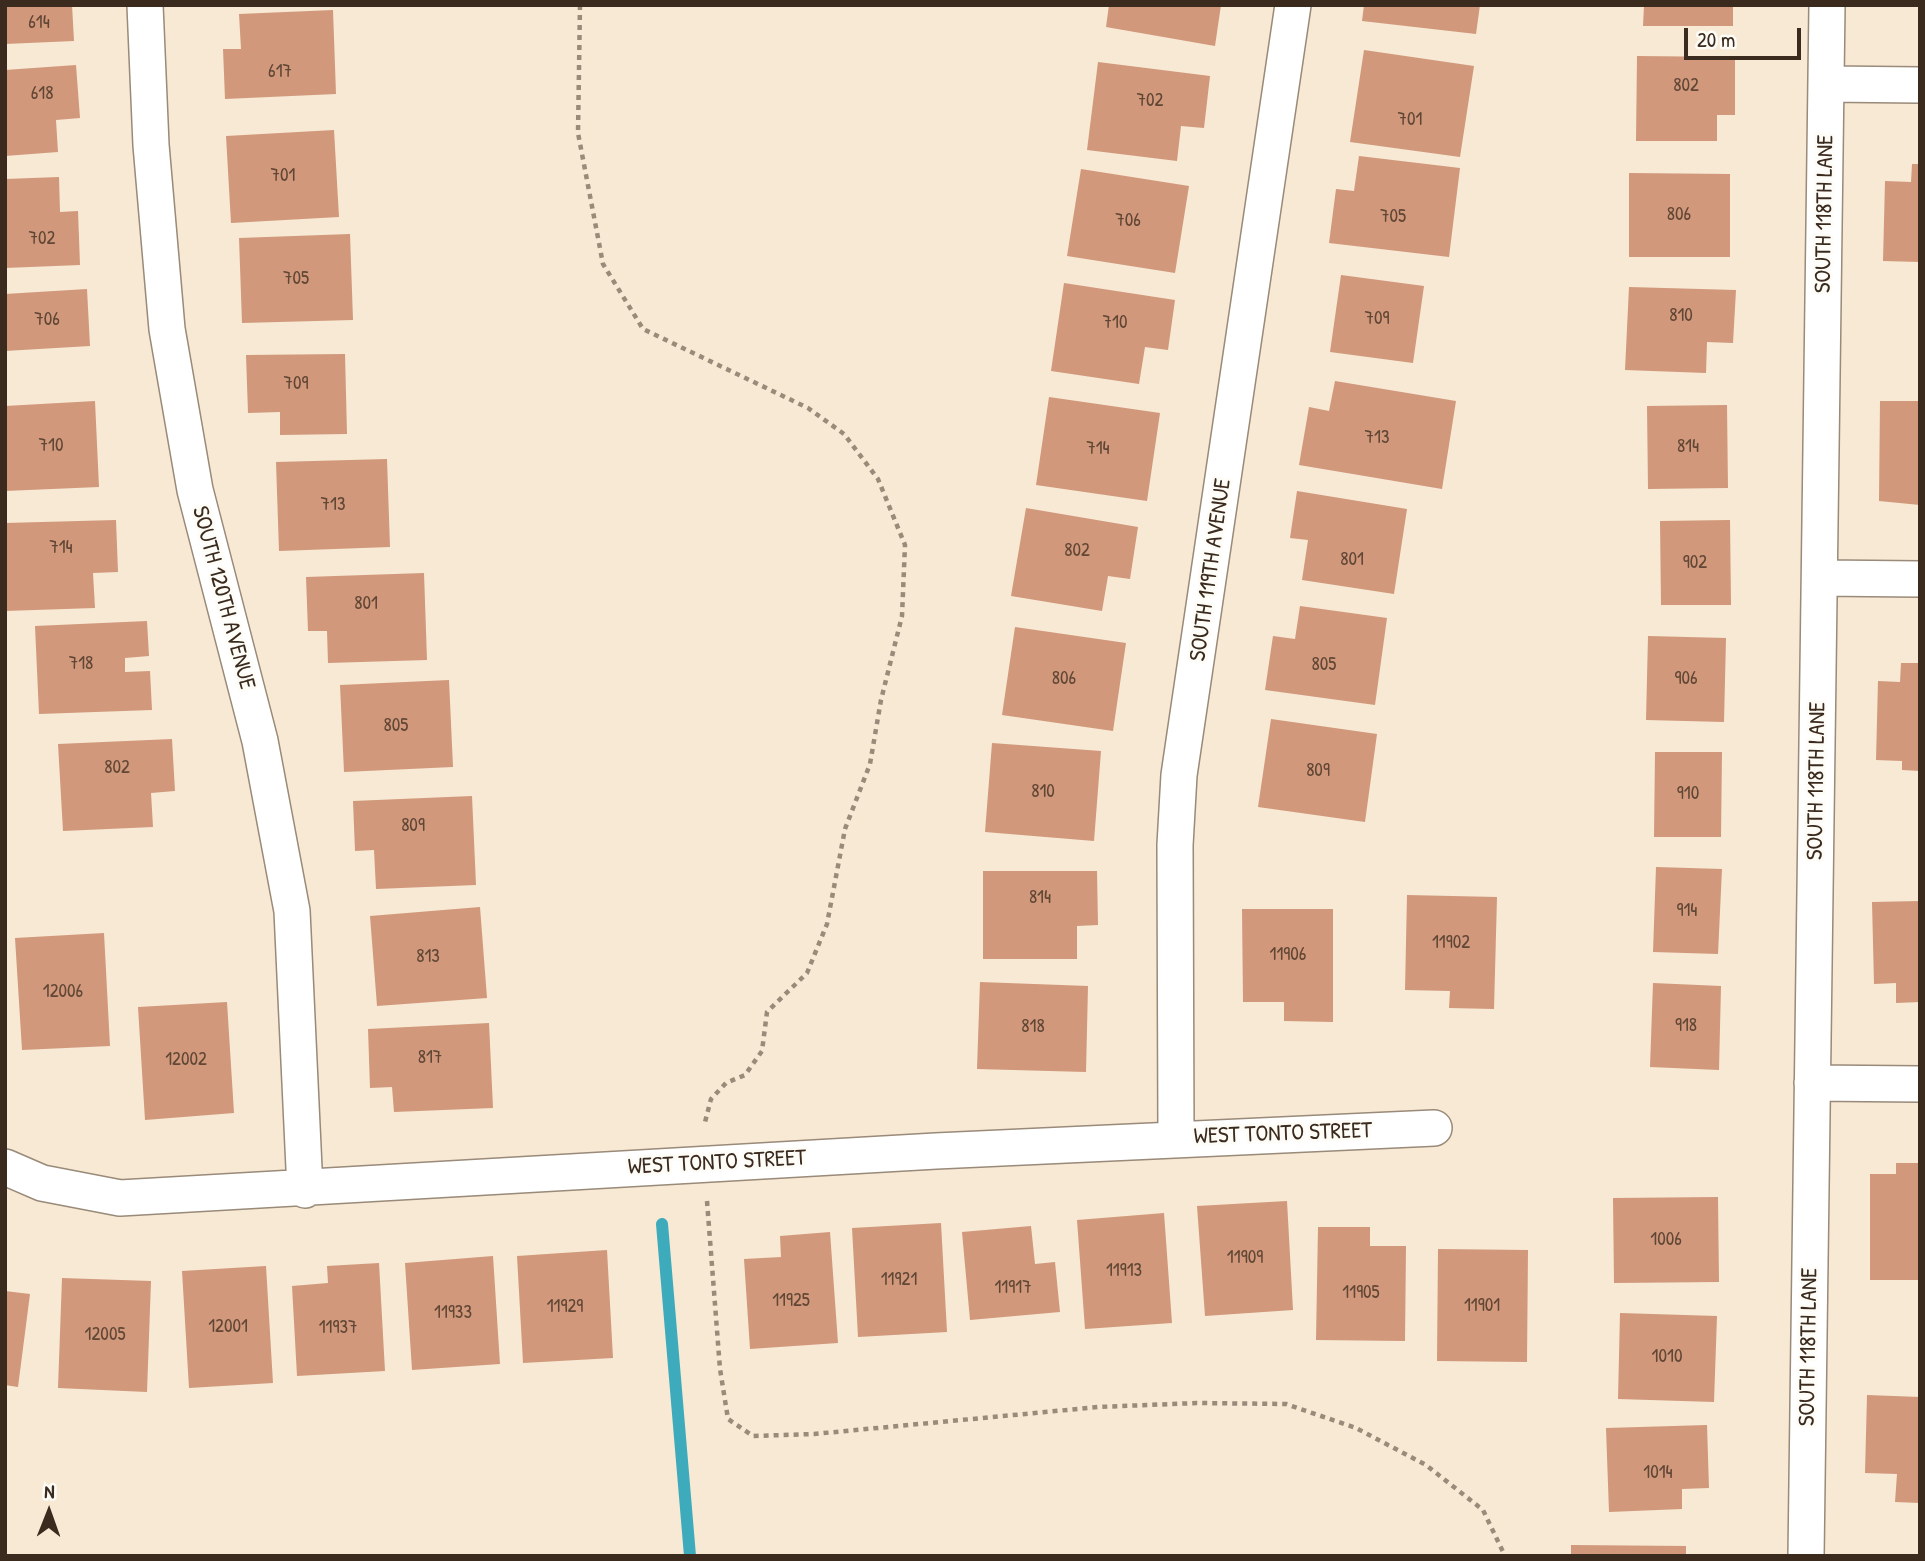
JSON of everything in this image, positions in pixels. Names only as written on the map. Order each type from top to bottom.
[{"type":"street","name":"SOUTH 120TH AVENUE","points":[[145,5],[150,145],[167,329],[195,490],[260,741],[292,911],[305,1190]]},
{"type":"street","name":"SOUTH 119TH AVENUE","points":[[1176,1138],[1175,845],[1179,775],[1293,5]]},
{"type":"street","name":"SOUTH 118TH LANE","points":[[1805,1556],[1827,5]]},
{"type":"street","points":[[1827,84],[1920,85]]},
{"type":"street","points":[[1820,578],[1920,579]]},
{"type":"street","points":[[1812,1083],[1920,1084]]},
{"type":"street","name":"WEST TONTO STREET","points":[[5,1167],[42,1184],[120,1198],[305,1190],[625,1168],[1176,1138],[1434,1128]]},
{"type":"path","points":[[580,5],[578,133],[603,264],[643,328],[808,408],[844,434],[878,479],[905,545],[902,616],[881,699],[870,764],[845,829],[827,924],[807,973],[767,1012],[762,1051],[745,1075],[726,1083],[711,1099],[689,1165],[728,1419],[753,1436],[814,1434],[1098,1407],[1196,1403],[1286,1405],[1356,1428],[1426,1465],[1483,1510],[1505,1556]]},
{"type":"building","points":[[5,5],[72,5],[74,41],[5,44]]},
{"type":"building","points":[[1109,5],[1221,5],[1215,46],[1106,27]]},
{"type":"building","points":[[1364,5],[1480,5],[1476,34],[1362,21]]},
{"type":"building","points":[[1644,5],[1733,5],[1733,26],[1643,26]]},
{"type":"building","points":[[333,10],[336,94],[225,99],[223,49],[241,49],[239,14]]},
{"type":"building","points":[[1364,50],[1474,66],[1460,157],[1350,142]]},
{"type":"building","points":[[1637,56],[1735,57],[1735,115],[1717,115],[1717,141],[1636,141]]},
{"type":"building","points":[[1098,62],[1210,76],[1204,128],[1181,126],[1177,161],[1087,150]]},
{"type":"building","points":[[76,65],[80,118],[56,120],[58,152],[5,156],[5,70]]},
{"type":"building","points":[[334,130],[339,217],[231,223],[226,136]]},
{"type":"building","points":[[1359,156],[1460,168],[1449,257],[1329,243],[1336,189],[1354,191]]},
{"type":"building","points":[[1912,164],[1920,164],[1920,262],[1883,261],[1885,181],[1911,182]]},
{"type":"building","points":[[1081,169],[1189,186],[1175,273],[1067,256]]},
{"type":"building","points":[[1629,173],[1730,174],[1730,257],[1629,257]]},
{"type":"building","points":[[59,177],[60,212],[78,211],[80,265],[5,268],[5,179]]},
{"type":"building","points":[[350,234],[353,320],[242,323],[239,238]]},
{"type":"building","points":[[1341,275],[1424,286],[1413,363],[1330,352]]},
{"type":"building","points":[[1064,283],[1175,300],[1168,350],[1145,347],[1139,384],[1051,371]]},
{"type":"building","points":[[1629,287],[1736,290],[1733,343],[1707,342],[1706,373],[1625,370]]},
{"type":"building","points":[[87,289],[90,346],[5,351],[5,294]]},
{"type":"building","points":[[345,354],[347,434],[280,435],[280,412],[248,413],[246,355]]},
{"type":"building","points":[[1335,381],[1456,401],[1442,489],[1299,465],[1309,407],[1329,411]]},
{"type":"building","points":[[1049,397],[1160,413],[1147,501],[1036,485]]},
{"type":"building","points":[[95,401],[99,487],[5,491],[5,406]]},
{"type":"building","points":[[1880,401],[1920,401],[1920,505],[1879,501]]},
{"type":"building","points":[[1727,405],[1728,488],[1648,489],[1647,406]]},
{"type":"building","points":[[387,459],[390,547],[279,551],[276,462]]},
{"type":"building","points":[[1297,491],[1407,509],[1394,594],[1302,580],[1308,540],[1290,538]]},
{"type":"building","points":[[1026,508],[1138,527],[1130,579],[1108,576],[1102,611],[1011,596]]},
{"type":"building","points":[[116,520],[118,572],[93,573],[95,608],[5,611],[5,523]]},
{"type":"building","points":[[1730,520],[1731,605],[1661,605],[1660,521]]},
{"type":"building","points":[[424,573],[427,660],[328,663],[327,631],[308,631],[306,577]]},
{"type":"building","points":[[1300,606],[1387,618],[1375,705],[1265,690],[1273,636],[1295,639]]},
{"type":"building","points":[[147,621],[149,656],[125,658],[125,672],[150,671],[152,710],[39,714],[35,626]]},
{"type":"building","points":[[1015,627],[1126,643],[1113,731],[1002,715]]},
{"type":"building","points":[[1648,636],[1726,638],[1724,722],[1646,720]]},
{"type":"building","points":[[1901,663],[1920,663],[1920,771],[1902,770],[1902,761],[1876,760],[1878,681],[1900,682]]},
{"type":"building","points":[[449,680],[453,767],[344,772],[340,685]]},
{"type":"building","points":[[1271,719],[1377,734],[1365,822],[1258,807]]},
{"type":"building","points":[[172,739],[175,791],[151,793],[153,827],[63,831],[58,744]]},
{"type":"building","points":[[992,743],[1101,751],[1094,841],[985,832]]},
{"type":"building","points":[[1655,752],[1722,752],[1721,837],[1654,837]]},
{"type":"building","points":[[472,796],[476,885],[376,889],[374,850],[355,851],[353,801]]},
{"type":"building","points":[[1656,867],[1722,869],[1718,954],[1653,952]]},
{"type":"building","points":[[983,871],[1097,871],[1098,925],[1077,926],[1077,959],[983,959]]},
{"type":"building","points":[[1407,895],[1497,897],[1494,1009],[1449,1008],[1450,991],[1405,990]]},
{"type":"building","points":[[1920,901],[1920,1002],[1896,1003],[1896,983],[1874,984],[1872,902]]},
{"type":"building","points":[[480,907],[487,998],[377,1006],[370,916]]},
{"type":"building","points":[[1242,909],[1333,909],[1333,1022],[1284,1021],[1284,1002],[1243,1002]]},
{"type":"building","points":[[104,933],[110,1046],[22,1050],[15,938]]},
{"type":"building","points":[[980,982],[1088,986],[1086,1072],[977,1069]]},
{"type":"building","points":[[1653,983],[1721,986],[1719,1070],[1650,1067]]},
{"type":"building","points":[[227,1002],[234,1113],[145,1120],[138,1007]]},
{"type":"building","points":[[489,1023],[493,1108],[394,1112],[392,1087],[370,1088],[368,1029]]},
{"type":"building","points":[[1896,1163],[1920,1163],[1920,1280],[1870,1280],[1870,1174],[1896,1174]]},
{"type":"building","points":[[1718,1197],[1719,1282],[1614,1283],[1613,1198]]},
{"type":"building","points":[[1287,1201],[1293,1310],[1205,1316],[1197,1206]]},
{"type":"building","points":[[1164,1213],[1172,1323],[1085,1329],[1077,1220]]},
{"type":"building","points":[[941,1223],[947,1332],[858,1337],[852,1228]]},
{"type":"building","points":[[1031,1226],[1035,1264],[1055,1262],[1060,1312],[970,1320],[962,1232]]},
{"type":"building","points":[[1318,1227],[1370,1227],[1370,1246],[1406,1246],[1405,1341],[1316,1340]]},
{"type":"building","points":[[830,1232],[838,1343],[750,1349],[744,1259],[781,1257],[780,1236]]},
{"type":"building","points":[[1438,1249],[1528,1250],[1527,1362],[1437,1361]]},
{"type":"building","points":[[607,1250],[613,1358],[523,1363],[517,1256]]},
{"type":"building","points":[[493,1256],[500,1364],[412,1370],[405,1263]]},
{"type":"building","points":[[379,1263],[385,1371],[297,1376],[292,1286],[328,1283],[327,1266]]},
{"type":"building","points":[[266,1266],[273,1383],[189,1388],[182,1271]]},
{"type":"building","points":[[62,1278],[151,1281],[147,1392],[58,1388]]},
{"type":"building","points":[[5,1291],[30,1294],[18,1387],[5,1385]]},
{"type":"building","points":[[1620,1313],[1717,1316],[1714,1402],[1618,1399]]},
{"type":"building","points":[[1867,1395],[1920,1397],[1920,1503],[1895,1502],[1897,1474],[1865,1473]]},
{"type":"building","points":[[1707,1425],[1709,1488],[1682,1489],[1682,1509],[1609,1512],[1606,1428]]},
{"type":"building","points":[[1571,1545],[1686,1546],[1686,1556],[1571,1556]]},
{"type":"waterway","points":[[662,1224],[690,1556]]}]
